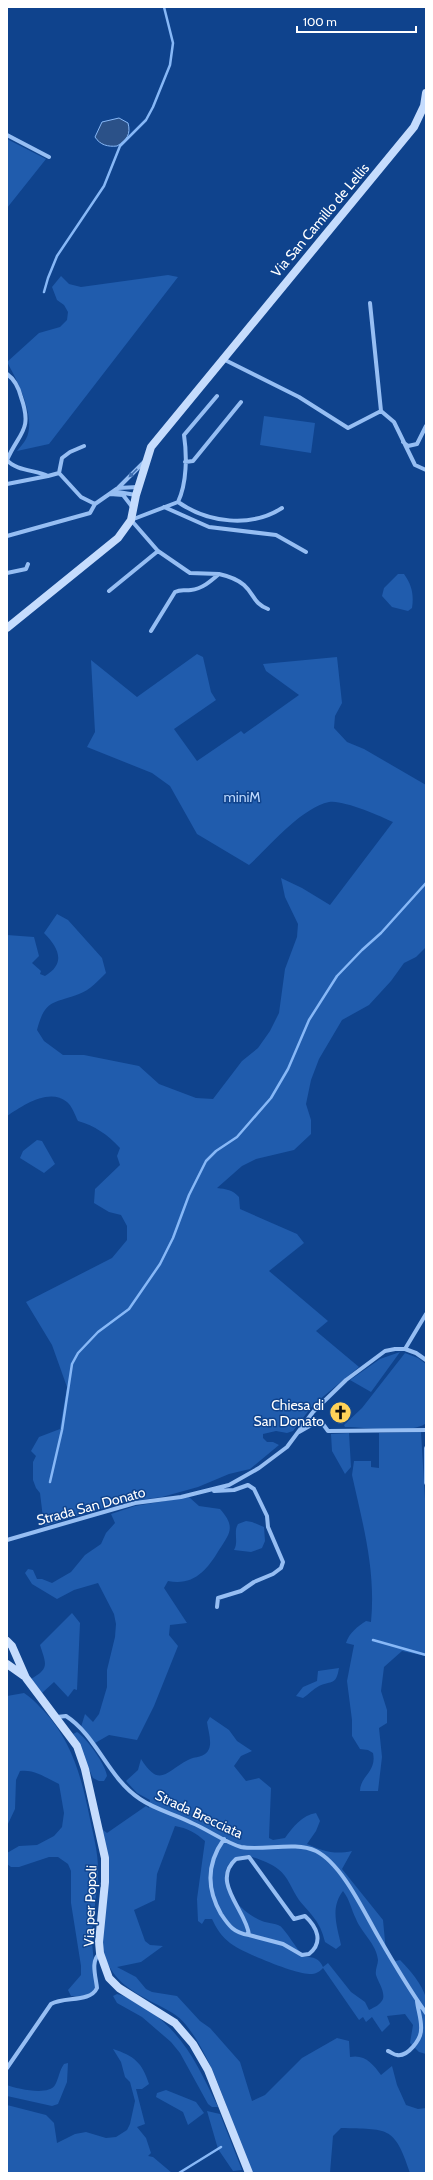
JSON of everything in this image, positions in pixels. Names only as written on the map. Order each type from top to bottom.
[{"type":"main road","name":"Via San Camillo de Lellis","points":[[7,628],[118,538],[131,520],[137,491],[151,447],[414,127],[424,106],[426,93]]},
{"type":"main road","name":"Via per Popoli","points":[[7,1640],[26,1678],[77,1746],[82,1758],[103,1847],[105,1882],[100,1918],[100,1953],[109,1978],[116,1986],[168,2018],[193,2044],[208,2070],[248,2173]]},
{"type":"main road","points":[[7,1661],[12,1654],[12,1649]]},
{"type":"main road","name":"Via per Popoli","points":[[7,1664],[26,1678]]},
{"type":"street","points":[[7,135],[49,157]]},
{"type":"street","points":[[370,303],[381,412],[394,422],[402,442],[415,465],[426,470]]},
{"type":"street","points":[[223,358],[299,397],[348,428],[381,412]]},
{"type":"street","points":[[7,374],[18,388],[27,418],[24,431],[7,460],[11,466],[39,472],[48,476]]},
{"type":"street","points":[[217,396],[184,435],[185,462],[181,496],[178,502],[131,520],[158,551],[190,573],[219,574],[232,577],[245,586],[259,605],[268,609]]},
{"type":"street","points":[[185,462],[193,460],[241,402]]},
{"type":"street","points":[[402,442],[408,446],[417,444],[426,426]]},
{"type":"street","points":[[59,473],[62,458],[75,449],[84,446]]},
{"type":"street","name":"Via San Camillo de Lellis","points":[[7,536],[90,513],[95,504],[118,488],[147,458]]},
{"type":"street","points":[[7,484],[59,473]]},
{"type":"street","points":[[59,473],[81,497],[95,504]]},
{"type":"street","points":[[118,488],[137,491]]},
{"type":"street","points":[[109,494],[137,491]]},
{"type":"street","points":[[109,494],[123,495],[133,509]]},
{"type":"street","points":[[178,502],[190,510],[228,520],[251,521],[271,515],[282,508]]},
{"type":"street","points":[[164,507],[209,527],[276,535],[306,552]]},
{"type":"street","points":[[109,592],[158,551]]},
{"type":"street","points":[[7,573],[26,569],[28,564]]},
{"type":"street","points":[[151,631],[175,592],[181,589],[190,590],[201,587],[219,574]]},
{"type":"street","points":[[426,1314],[406,1349],[416,1353],[426,1360]]},
{"type":"street","name":"Strada San Donato","points":[[7,1540],[135,1503],[181,1497],[229,1485],[259,1468],[287,1447],[313,1412],[346,1380],[385,1351],[406,1349]]},
{"type":"street","name":"Strada San Donato","points":[[296,1434],[320,1420],[328,1431],[426,1430]]},
{"type":"street","points":[[426,1448],[426,1483]]},
{"type":"street","name":"Strada San Donato","points":[[206,1491],[234,1490],[248,1484],[254,1489],[267,1516],[268,1527],[283,1562],[281,1568],[273,1574],[254,1582],[241,1591],[218,1598],[217,1607]]},
{"type":"street","name":"Strada Brecciata","points":[[57,1718],[66,1716],[70,1718],[85,1735],[120,1782],[140,1799],[234,1844],[248,1848],[304,1848],[317,1852],[324,1857],[340,1873],[355,1896],[426,2014]]},
{"type":"street","points":[[224,1839],[213,1860],[210,1883],[212,1895],[222,1916],[233,1930],[249,1935],[283,1944],[302,1955],[309,1954],[318,1944],[318,1937],[310,1920],[305,1916],[294,1919],[252,1860],[244,1857],[236,1859],[231,1864],[228,1881],[231,1898],[246,1923],[249,1935]]},
{"type":"street","points":[[7,2068],[51,2004],[60,2000],[87,1996],[96,1991],[95,1961],[96,1956],[100,1953]]},
{"type":"street","points":[[388,2051],[396,2055],[401,2055],[414,2045],[420,2036],[421,2030],[417,2001]]},
{"type":"green space","points":[[7,139],[46,159],[7,208]]},
{"type":"green space","points":[[168,275],[178,277],[49,444],[17,451],[26,439],[29,430],[29,421],[24,399],[7,362],[39,333],[60,327],[67,320],[68,312],[64,305],[57,300],[52,287],[61,276],[69,284],[81,287]]},
{"type":"green space","points":[[264,416],[315,423],[311,453],[260,445]]},
{"type":"green space","points":[[398,574],[404,574],[412,590],[412,608],[408,611],[392,607],[382,596],[384,588]]},
{"type":"green space","name":"miniM","points":[[197,654],[203,657],[211,692],[216,700],[174,729],[197,761],[241,731],[244,734],[299,695],[266,671],[263,664],[337,657],[342,703],[335,716],[334,728],[347,742],[364,749],[426,785],[426,947],[416,957],[404,963],[391,981],[369,1005],[342,1020],[319,1059],[311,1080],[306,1104],[311,1120],[311,1134],[294,1150],[256,1159],[242,1166],[217,1188],[229,1190],[237,1195],[239,1197],[240,1209],[297,1234],[304,1243],[269,1271],[328,1321],[316,1331],[359,1367],[313,1405],[293,1431],[287,1433],[276,1431],[263,1434],[263,1438],[267,1442],[273,1442],[279,1445],[250,1469],[229,1474],[198,1487],[162,1497],[124,1502],[44,1526],[40,1493],[33,1480],[33,1462],[36,1456],[31,1451],[39,1437],[60,1429],[67,1387],[52,1345],[26,1302],[112,1258],[127,1240],[127,1226],[121,1215],[109,1212],[94,1203],[95,1189],[120,1165],[117,1156],[120,1148],[100,1131],[90,1125],[78,1121],[69,1104],[60,1098],[52,1096],[44,1097],[20,1107],[7,1116],[7,935],[34,937],[39,956],[32,963],[41,971],[40,974],[45,976],[52,971],[58,960],[56,949],[44,933],[57,914],[68,920],[102,958],[106,973],[97,982],[83,992],[51,1004],[43,1013],[37,1030],[44,1041],[63,1055],[84,1055],[139,1066],[159,1084],[196,1098],[213,1099],[242,1061],[258,1048],[270,1031],[279,1013],[285,969],[297,937],[298,924],[285,897],[281,878],[302,888],[330,905],[393,822],[351,805],[329,802],[318,806],[297,820],[276,838],[249,865],[197,834],[170,786],[152,773],[87,747],[95,732],[91,660],[137,697]]},
{"type":"green space","points":[[37,1140],[42,1141],[55,1164],[44,1173],[20,1158],[23,1151]]},
{"type":"green space","points":[[400,1352],[371,1392],[350,1380],[380,1359]]},
{"type":"green space","points":[[405,1353],[418,1358],[426,1364],[425,1424],[409,1429],[345,1427],[344,1425],[362,1408]]},
{"type":"green space","points":[[421,1432],[426,1515],[426,1656],[402,1651],[384,1667],[381,1691],[387,1710],[387,1723],[379,1728],[382,1757],[378,1791],[360,1791],[363,1781],[373,1765],[374,1759],[373,1753],[368,1750],[360,1749],[352,1736],[352,1720],[347,1681],[354,1645],[346,1643],[349,1636],[357,1628],[366,1621],[371,1622],[372,1584],[368,1548],[352,1475],[354,1461],[371,1461],[371,1467],[379,1468],[379,1433]]},
{"type":"green space","points":[[349,1433],[351,1467],[345,1474],[332,1451],[331,1434]]},
{"type":"green space","points":[[189,1497],[199,1506],[220,1509],[230,1525],[230,1530],[210,1564],[199,1575],[185,1581],[168,1581],[164,1588],[187,1623],[170,1625],[169,1635],[178,1646],[154,1706],[137,1740],[109,1735],[95,1743],[81,1727],[85,1714],[93,1722],[99,1714],[107,1687],[107,1670],[115,1637],[116,1624],[114,1614],[98,1583],[74,1590],[57,1599],[32,1584],[25,1573],[28,1569],[33,1570],[37,1579],[42,1579],[52,1583],[71,1572],[85,1555],[101,1544],[106,1533],[115,1523],[111,1514],[135,1506]]},
{"type":"green space","points":[[246,1521],[264,1527],[265,1541],[262,1548],[251,1552],[234,1550],[238,1524]]},
{"type":"green space","points":[[72,1613],[80,1623],[77,1690],[74,1689],[68,1697],[54,1682],[42,1693],[31,1679],[41,1672],[45,1665],[40,1645]]},
{"type":"green space","points":[[339,1668],[338,1674],[333,1682],[319,1686],[303,1698],[296,1696],[303,1687],[317,1681],[318,1671]]},
{"type":"green space","points":[[24,1693],[44,1711],[54,1723],[69,1748],[83,1789],[95,1840],[98,1869],[92,1940],[95,1987],[92,1993],[86,1995],[71,1996],[68,1990],[81,1975],[81,1966],[71,1903],[71,1871],[68,1864],[58,1857],[49,1857],[19,1867],[11,1867],[7,1864],[7,1853],[19,1846],[37,1845],[54,1836],[62,1827],[64,1813],[59,1784],[31,1771],[20,1771],[16,1780],[15,1809],[7,1826],[7,1696]]},
{"type":"green space","points":[[210,1717],[229,1730],[237,1741],[252,1751],[241,1756],[234,1766],[246,1781],[259,1778],[271,1788],[269,1838],[273,1840],[285,1838],[302,1819],[316,1813],[320,1821],[316,1831],[307,1844],[329,1852],[340,1853],[352,1851],[342,1869],[383,1920],[386,1952],[392,1962],[400,1960],[408,1968],[422,1988],[426,1998],[426,2054],[419,2052],[410,2043],[413,2025],[405,2014],[387,2016],[390,2024],[382,2032],[372,2017],[366,2022],[363,2017],[359,2020],[323,1968],[314,1974],[310,1974],[282,1967],[245,1952],[230,1943],[215,1926],[212,1919],[205,1919],[202,1924],[198,1921],[197,1899],[205,1841],[191,1831],[183,1828],[175,1826],[157,1874],[155,1900],[134,1910],[145,1941],[150,1945],[163,1946],[141,1962],[117,1967],[136,1977],[146,1989],[152,1992],[177,1996],[200,2021],[210,2028],[240,2062],[252,2101],[265,2095],[302,2058],[337,2038],[349,2041],[350,2057],[355,2056],[364,2058],[375,2067],[381,2075],[392,2066],[397,2085],[406,2105],[418,2109],[426,2108],[426,2173],[410,2173],[399,2146],[387,2133],[379,2130],[341,2128],[333,2136],[330,2173],[250,2173],[223,2096],[197,2040],[183,2021],[169,2011],[137,1994],[115,1976],[110,1968],[102,1948],[102,1829],[107,1833],[146,1806],[149,1808],[150,1800],[137,1793],[126,1781],[138,1770],[141,1759],[153,1773],[163,1775],[188,1760],[205,1754],[209,1749],[210,1743],[207,1722]],"holes":[[[247,1855],[271,1864],[281,1872],[287,1879],[299,1900],[318,1924],[325,1942],[336,1949],[341,1945],[336,1924],[336,1911],[339,1897],[343,1891],[358,1924],[377,1954],[378,1960],[376,1975],[383,1996],[383,1999],[379,2004],[369,2010],[365,2002],[351,1992],[328,1963],[323,1967],[316,1959],[304,1957],[280,1926],[255,1918],[235,1901],[227,1886],[225,1878],[226,1870],[229,1864],[234,1860]]]},
{"type":"green space","points":[[77,1732],[90,1745],[103,1765],[107,1776],[104,1781],[99,1781],[93,1778],[73,1734]]},
{"type":"green space","points":[[117,1994],[146,2008],[173,2031],[198,2066],[218,2107],[212,2107],[208,2104],[180,2053],[171,2042],[142,2017],[117,2003],[113,1996]]},
{"type":"green space","points":[[113,2049],[132,2057],[140,2065],[146,2076],[149,2084],[142,2089],[136,2089],[145,2124],[137,2127],[146,2138],[151,2153],[148,2156],[153,2157],[172,2173],[7,2173],[7,2105],[46,2115],[54,2123],[57,2143],[75,2134],[86,2132],[106,2138],[116,2137],[127,2130],[130,2124],[135,2101],[130,2082],[125,2077],[121,2062]]},
{"type":"green space","points":[[68,2063],[67,2082],[58,2104],[52,2106],[7,2096],[7,2085],[32,2091],[52,2088],[55,2085],[64,2064]]},
{"type":"green space","points":[[166,2090],[196,2102],[204,2113],[188,2125],[183,2112],[156,2097],[157,2093]]},
{"type":"green space","points":[[207,2111],[220,2114],[242,2170],[233,2171],[218,2149]]},
{"type":"shaded area","points":[[119,118],[128,123],[129,130],[126,139],[117,146],[107,146],[99,142],[95,137],[102,122]]},
{"type":"waterway","points":[[44,292],[57,256],[104,186],[120,146],[146,120],[153,107],[170,65],[173,43],[164,7]]},
{"type":"waterway","points":[[50,1482],[62,1430],[72,1364],[78,1353],[98,1332],[129,1309],[160,1264],[173,1238],[189,1195],[206,1161],[216,1151],[237,1137],[271,1098],[288,1069],[309,1020],[337,976],[381,933],[426,883]]},
{"type":"waterway","points":[[373,1640],[426,1655]]},
{"type":"waterway","points":[[179,2173],[221,2147]]},
{"type":"place","name":"Chiesa di San Donato","points":[[340,1413]]}]
